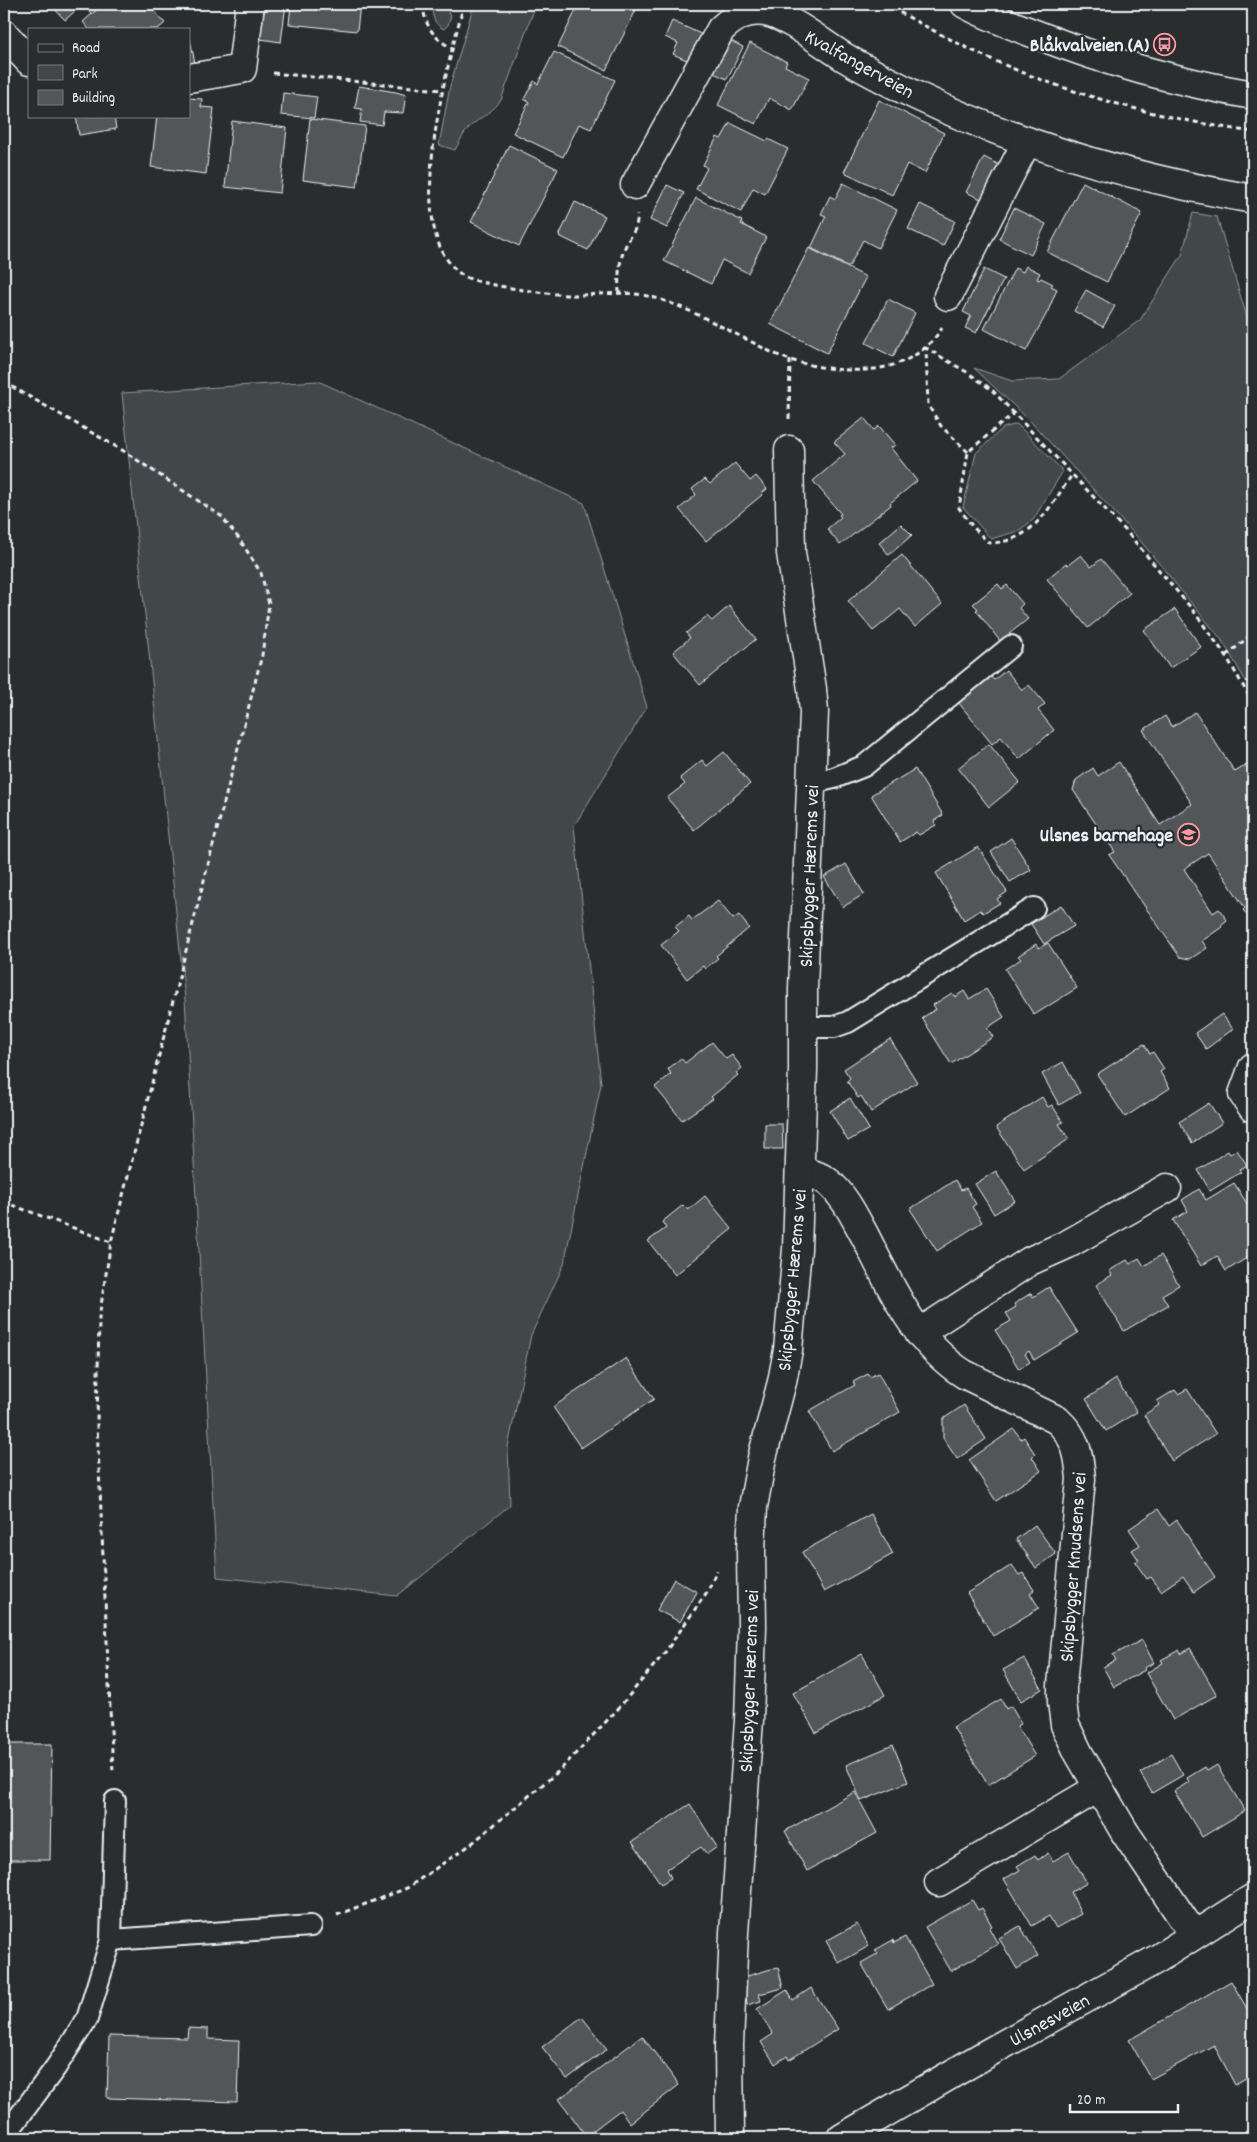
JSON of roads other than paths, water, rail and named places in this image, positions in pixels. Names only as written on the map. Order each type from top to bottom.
[{"type":"street","points":[[190,78],[242,69],[250,4]]},
{"type":"street","points":[[965,4],[1046,39],[1138,70],[1214,88],[1253,94]]},
{"type":"street","name":"Kvalfangerveien","points":[[635,185],[721,29],[740,14],[752,11],[766,12],[779,16],[845,58],[918,96],[1027,141],[1123,172],[1253,199]]},
{"type":"street","points":[[4,34],[28,60]]},
{"type":"street","points":[[948,296],[1027,141]]},
{"type":"street","name":"Skipsbygger Hærems vei","points":[[730,2138],[729,2045],[734,1932],[749,1720],[752,1627],[752,1522],[761,1466],[788,1350],[800,1171],[812,783],[812,689],[791,553],[789,450]]},
{"type":"street","points":[[1253,1067],[1244,1094],[1253,1108]]},
{"type":"street","name":"Skipsbygger Knudsens vei","points":[[800,1171],[816,1175],[828,1182],[841,1197],[852,1213],[900,1303],[919,1333],[950,1366],[1057,1420],[1067,1429],[1074,1440],[1079,1458],[1081,1479],[1062,1702],[1065,1725],[1069,1736],[1124,1831],[1194,1935]]},
{"type":"street","points":[[919,1333],[1030,1261],[1068,1244],[1167,1188]]},
{"type":"street","points":[[939,1882],[1098,1788]]},
{"type":"street","name":"Ulsnesveien","points":[[842,2138],[988,2053],[1157,1959],[1253,1898]]},
{"type":"lane","points":[[812,783],[840,776],[864,766],[1011,646]]},
{"type":"lane","points":[[803,1027],[834,1027],[848,1022],[1034,908]]},
{"type":"lane","points":[[4,2137],[56,2067],[88,2019],[111,1940],[115,1801]]},
{"type":"lane","points":[[111,1940],[311,1926]]},
{"type":"place","name":"Blåkvalveien (A)","points":[[1165,44]]},
{"type":"place","name":"Ulsnes barnehage","points":[[1189,834]]}]
